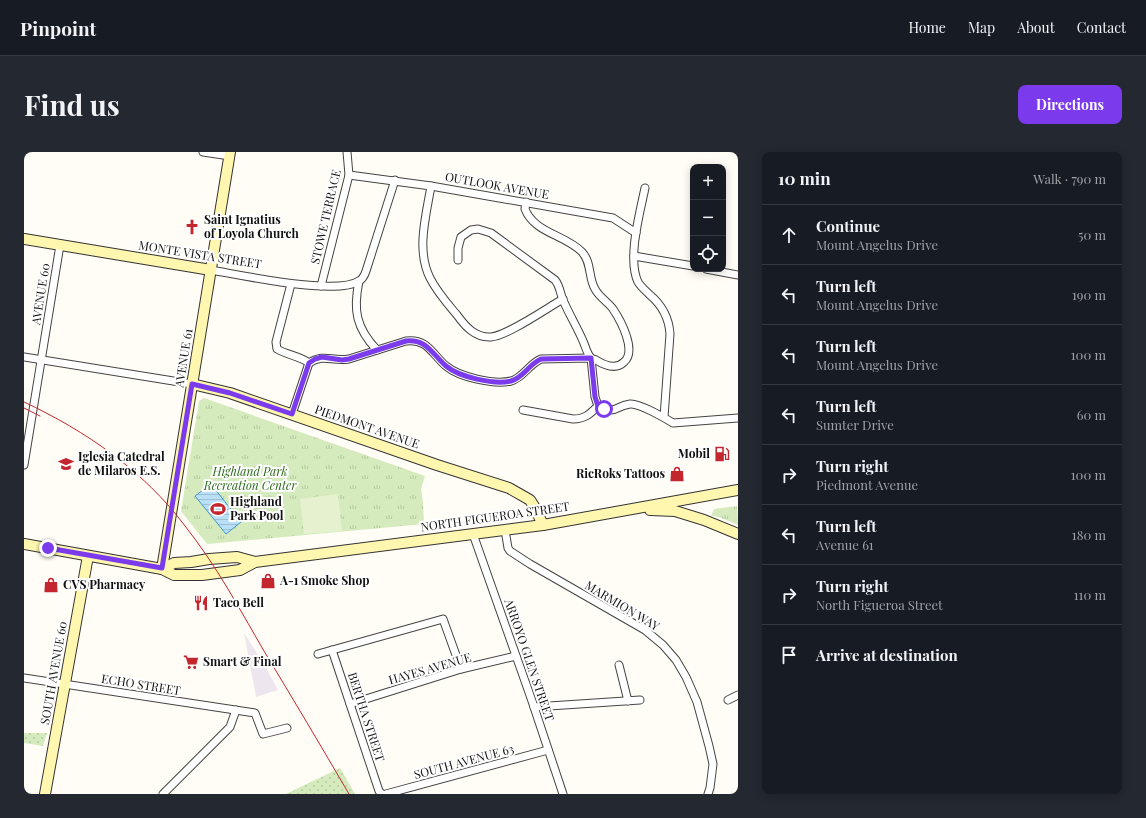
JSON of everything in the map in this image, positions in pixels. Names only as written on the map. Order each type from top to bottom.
[{"type":"street","points":[[203,152],[230,154]]},
{"type":"street","name":"STOWE TERRACE","points":[[321,286],[349,175],[347,152]]},
{"type":"street","name":"AVENUE 61","points":[[162,568],[230,154]]},
{"type":"street","name":"OUTLOOK AVENUE","points":[[349,175],[395,180],[613,218],[636,233]]},
{"type":"street","points":[[377,350],[363,332],[359,322],[356,302],[359,281],[366,271],[395,180]]},
{"type":"street","points":[[431,186],[423,235],[423,254],[429,277],[463,324],[471,331],[486,337],[503,334],[563,299]]},
{"type":"street","points":[[645,188],[636,233],[634,256],[635,273],[638,282],[644,290],[658,302],[664,310],[670,325],[664,417]]},
{"type":"street","points":[[292,414],[309,363],[315,359],[322,357],[342,360],[406,341],[418,341],[428,347],[446,366],[457,372],[483,381],[499,382],[515,380],[536,361],[541,359],[591,358],[602,364],[611,366],[618,366],[624,363],[628,358],[628,341],[621,321],[592,284],[588,260],[576,248],[541,228],[532,220],[527,215],[525,209],[526,202]]},
{"type":"street","points":[[458,260],[458,248],[461,237],[471,230],[484,230],[555,280],[559,285],[563,299],[591,358],[595,397],[598,406]]},
{"type":"street","name":"MONTE VISTA STREET","points":[[24,239],[290,284],[334,287],[359,281]]},
{"type":"street","name":"AVENUE 60","points":[[24,465],[28,419],[41,360],[60,245]]},
{"type":"street","points":[[634,256],[690,265]]},
{"type":"street","points":[[722,272],[738,275]]},
{"type":"street","points":[[290,284],[276,342],[277,349],[309,363]]},
{"type":"street","name":"PIEDMONT AVENUE","points":[[24,357],[192,384],[230,393],[437,465],[509,488],[530,500],[543,525]]},
{"type":"street","points":[[598,406],[612,410],[631,404],[637,405],[664,417],[673,423],[738,418]]},
{"type":"street","points":[[523,410],[573,419],[581,419],[588,416],[598,406]]},
{"type":"street","name":"NORTH FIGUEROA STREET","points":[[24,544],[162,568],[174,575],[202,575],[240,570],[255,562],[543,525],[738,490]]},
{"type":"street","points":[[630,509],[675,511],[704,520],[738,534]]},
{"type":"street","name":"MARMION WAY","points":[[505,530],[508,548],[513,553],[645,630],[663,645],[676,660],[686,677],[697,702],[713,764],[708,794]]},
{"type":"street","name":"ARROYO GLEN STREET","points":[[473,534],[563,794]]},
{"type":"street","name":"SOUTH AVENUE 60","points":[[45,794],[88,556]]},
{"type":"street","name":"NORTH FIGUEROA STREET","points":[[162,568],[174,563],[237,557],[255,562]]},
{"type":"street","points":[[318,654],[443,619],[461,669]]},
{"type":"street","name":"BERTHA STREET","points":[[332,650],[382,793]]},
{"type":"street","name":"HAYES AVENUE","points":[[350,704],[461,669],[516,656]]},
{"type":"street","points":[[619,665],[628,701]]},
{"type":"street","name":"ECHO STREET","points":[[24,678],[256,713],[263,734],[287,728]]},
{"type":"street","points":[[728,700],[738,695]]},
{"type":"street","points":[[534,707],[640,700]]},
{"type":"street","points":[[163,794],[230,727],[236,710]]},
{"type":"street","name":"SOUTH AVENUE 63","points":[[382,793],[548,750]]},
{"type":"shaded area","points":[[244,633],[264,664],[278,690],[256,697]]},
{"type":"green space","name":"Highland Park Recreation Center","points":[[204,398],[425,476],[421,489],[424,524],[207,544],[181,511],[199,401]]},
{"type":"green space","points":[[338,494],[342,531],[304,534],[300,499]]},
{"type":"green space","points":[[737,506],[738,525],[719,517],[711,516],[714,509]]},
{"type":"green space","points":[[24,733],[47,733],[43,746],[24,743]]},
{"type":"green space","points":[[340,768],[355,794],[286,794]]},
{"type":"water","name":"Highland Park Pool","points":[[211,484],[241,522],[226,534],[195,496]]},
{"type":"tram line","points":[[24,402],[70,426],[112,454],[132,470],[169,506],[217,571],[349,794]]},
{"type":"tram line","points":[[24,408],[40,416]]},
{"type":"place","name":"Saint Ignatius of Loyola Church","points":[[192,227]]},
{"type":"place","name":"Mobil","points":[[722,454]]},
{"type":"place","name":"Iglesia Catedral de Milaros E.S.","points":[[66,464]]},
{"type":"place","name":"RicRoks Tattoos","points":[[677,474]]},
{"type":"place","name":"Highland Park Pool","points":[[218,509]]},
{"type":"place","name":"A-1 Smoke Shop","points":[[268,581]]},
{"type":"place","name":"CVS Pharmacy","points":[[51,585]]},
{"type":"place","name":"Taco Bell","points":[[201,603]]},
{"type":"place","name":"Smart & Final","points":[[191,662]]},
{"type":"route","points":[[48,548],[162,568],[192,384],[230,393],[292,414],[309,363],[315,359],[322,357],[334,360],[349,359],[412,340],[424,344],[451,369],[483,381],[499,382],[515,380],[530,365],[541,359],[591,358],[595,397],[598,406],[604,409]]}]
